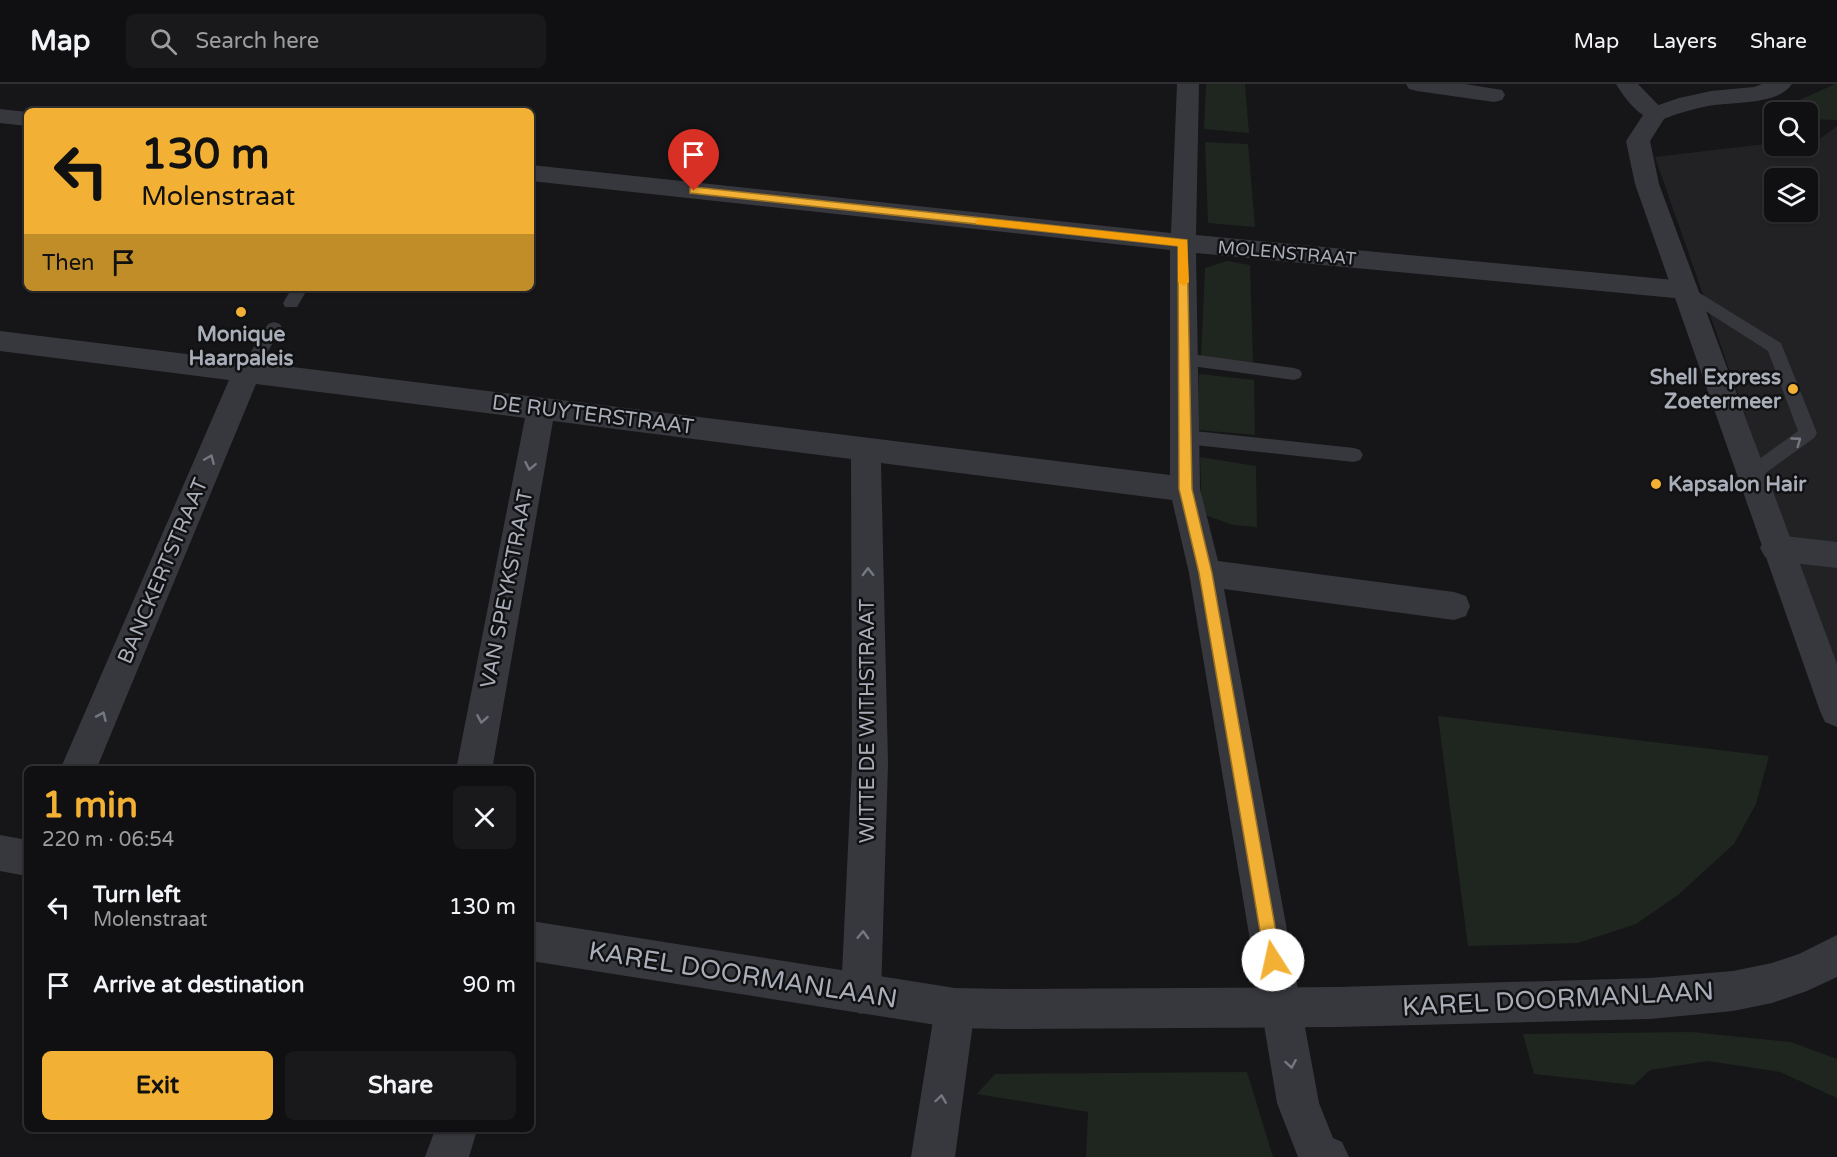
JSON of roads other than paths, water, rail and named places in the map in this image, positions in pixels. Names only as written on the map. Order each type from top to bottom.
[{"type":"street","points":[[1188,84],[1183,243],[1185,489],[1205,573],[1298,1102],[1318,1153],[1327,1157]]},
{"type":"street","points":[[1417,84],[1494,95]]},
{"type":"street","points":[[1627,84],[1632,92],[1655,114]]},
{"type":"street","points":[[1781,84],[1758,94],[1712,98],[1679,105],[1655,114],[1638,141],[1647,184],[1776,548],[1837,711]]},
{"type":"street","points":[[0,116],[24,119]]},
{"type":"street","name":"MOLENSTRAAT","points":[[534,173],[1183,243],[1685,290]]},
{"type":"street","name":"DE RUYTERSTRAAT","points":[[0,341],[1185,489]]},
{"type":"street","name":"BANCKERTSTRAAT","points":[[80,766],[247,372]]},
{"type":"street","name":"VAN SPEYKSTRAAT","points":[[475,766],[541,408]]},
{"type":"street","name":"WITTE DE WITHSTRAAT","points":[[861,994],[870,764],[866,449]]},
{"type":"street","points":[[1776,548],[1837,555]]},
{"type":"street","points":[[1205,573],[1454,606]]},
{"type":"street","points":[[0,853],[24,857]]},
{"type":"street","name":"KAREL DOORMANLAAN","points":[[534,941],[955,1008],[1466,1005],[1700,995],[1776,982],[1834,962]]},
{"type":"street","points":[[933,1157],[955,1008]]},
{"type":"street","points":[[447,1157],[455,1132]]},
{"type":"lane","points":[[1685,290],[1776,347],[1808,433],[1750,475]]},
{"type":"lane","points":[[291,303],[298,291]]},
{"type":"lane","points":[[247,372],[274,328]]},
{"type":"lane","points":[[1184,359],[1294,374]]},
{"type":"lane","points":[[1185,437],[1354,455]]},
{"type":"place","name":"Monique Haarpaleis","points":[[241,312]]},
{"type":"place","name":"Shell Express Zoetermeer","points":[[1793,389]]},
{"type":"place","name":"Kapsalon Hair","points":[[1656,484]]}]
